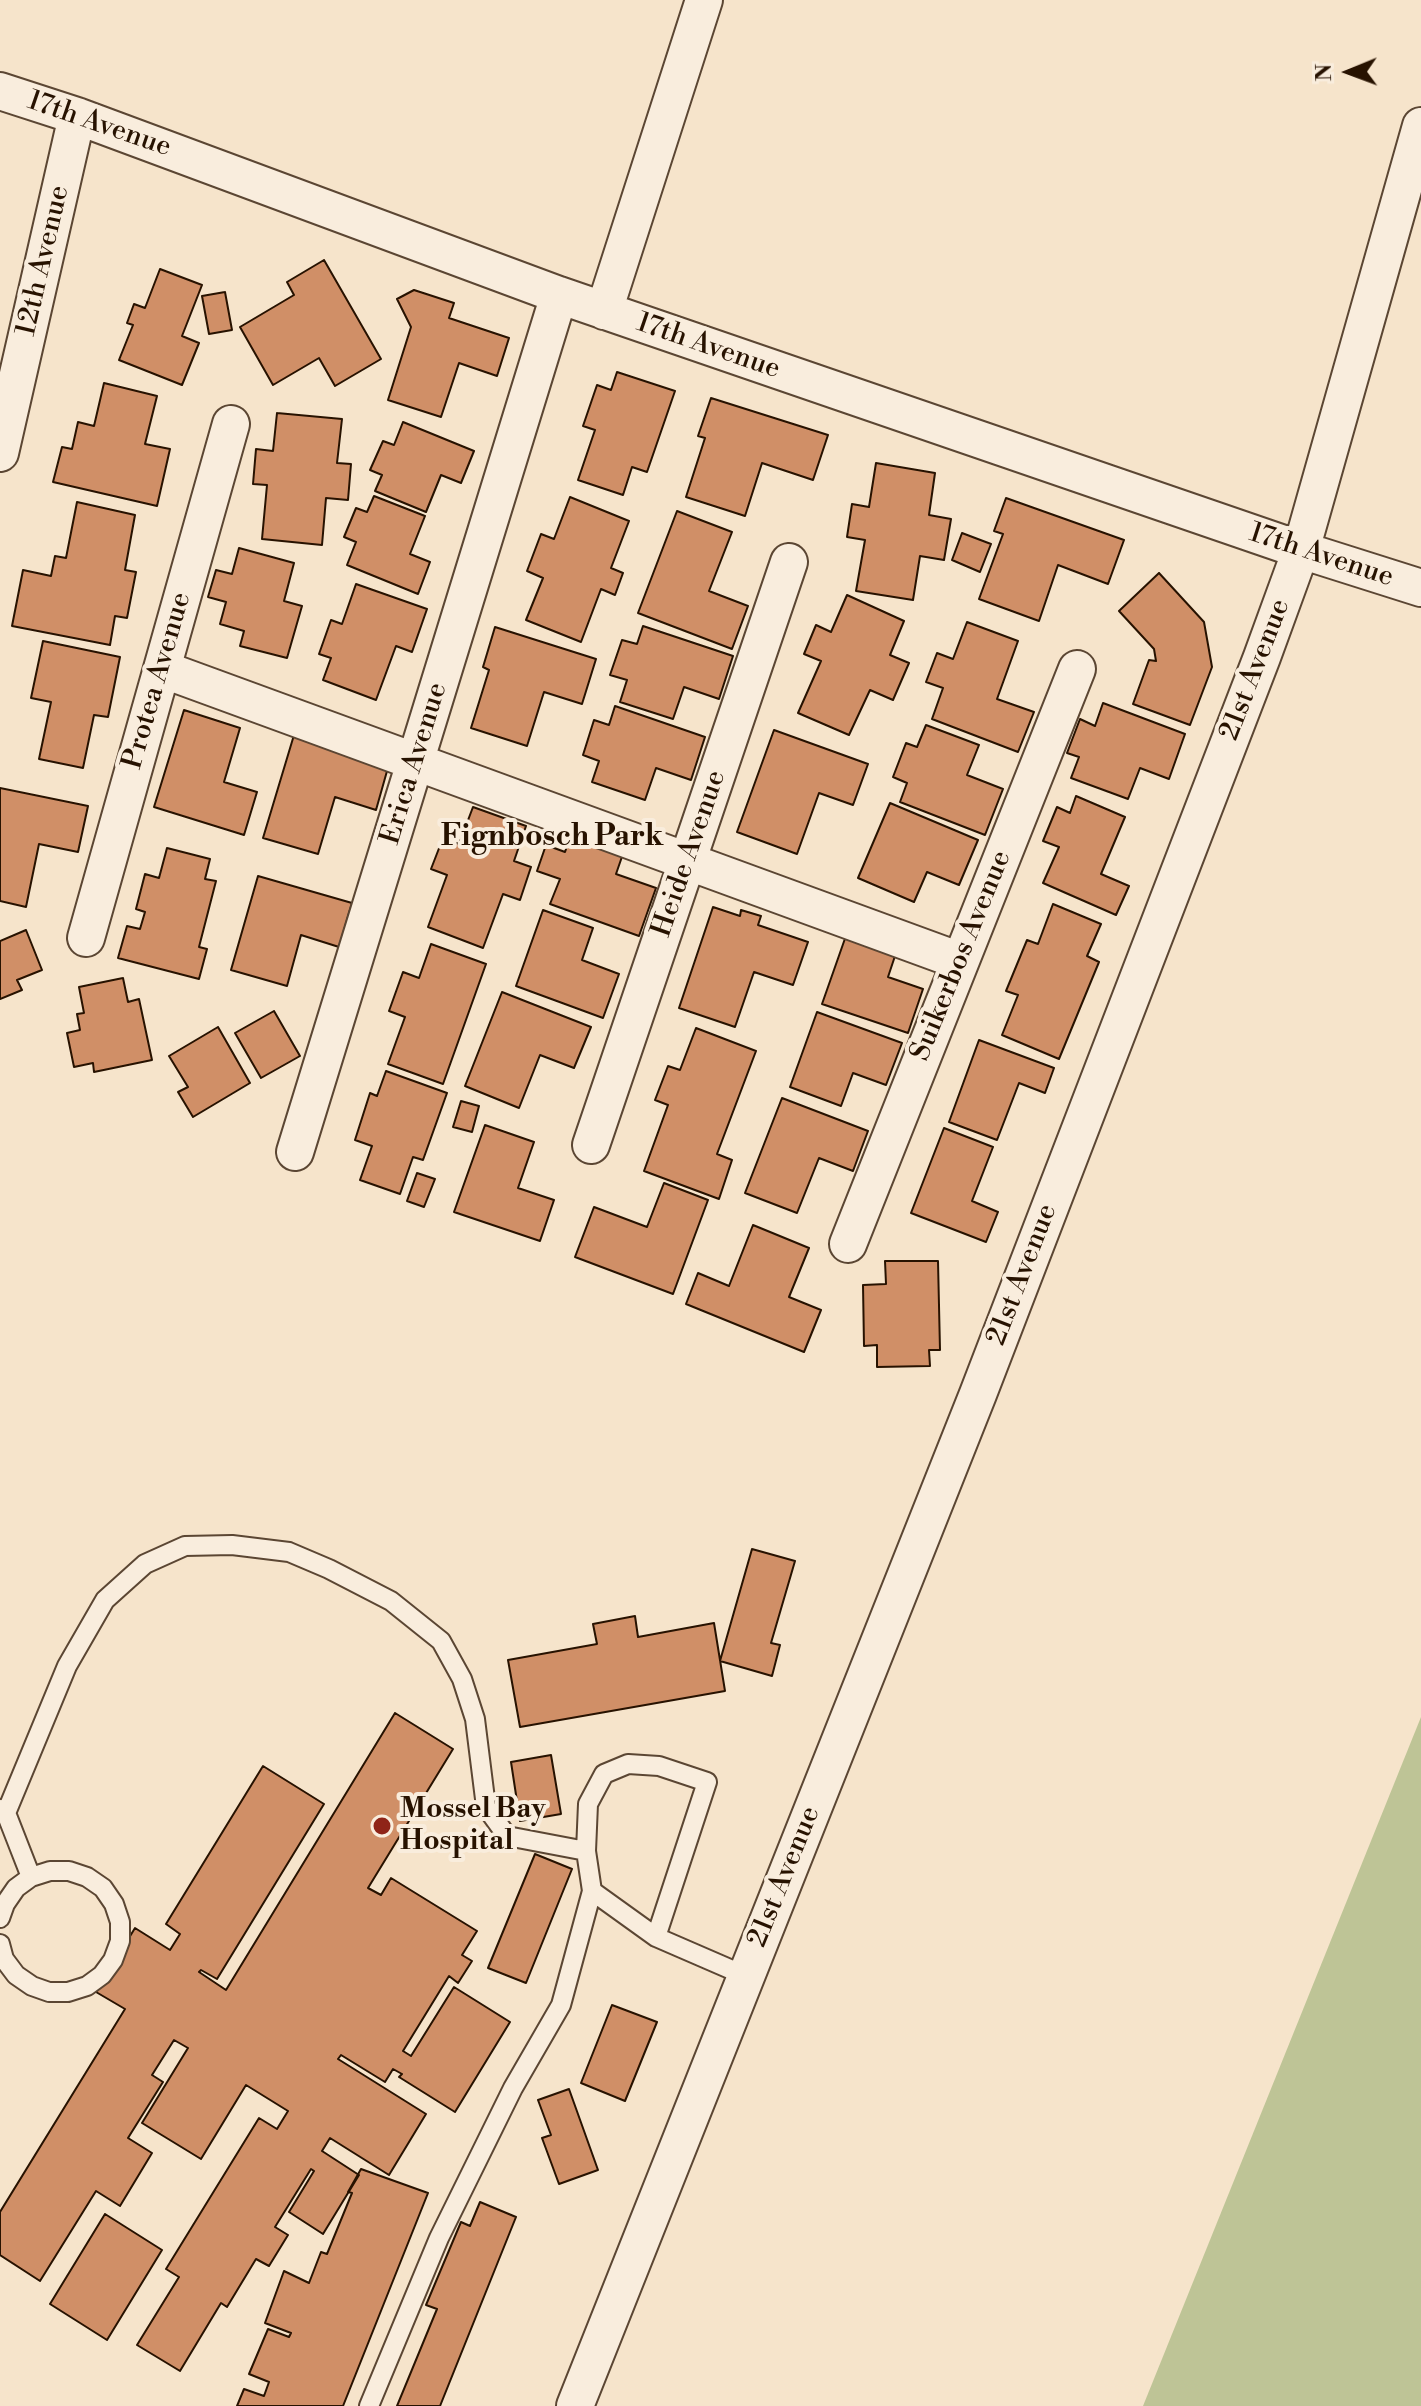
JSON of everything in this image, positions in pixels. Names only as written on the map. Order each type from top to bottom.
[{"type":"street","points":[[604,311],[704,0]]},
{"type":"street","name":"17th Avenue","points":[[0,91],[77,116],[604,311],[1301,550],[1421,588]]},
{"type":"street","name":"12th Avenue","points":[[0,453],[77,116]]},
{"type":"street","name":"21st Avenue","points":[[575,2406],[978,1394],[1301,550],[1421,126]]},
{"type":"street","name":"Erica Avenue","points":[[295,1152],[559,295]]},
{"type":"street","name":"Protea Avenue","points":[[86,938],[231,424]]},
{"type":"street","name":"Heide Avenue","points":[[591,1145],[789,562]]},
{"type":"street","points":[[162,669],[960,961]]},
{"type":"street","name":"Suikerbos Avenue","points":[[848,1244],[1077,669]]},
{"type":"lane","points":[[31,1877],[3,1811],[67,1666],[105,1600],[145,1564],[185,1546],[232,1545],[289,1552],[391,1601],[441,1641],[462,1679],[475,1719],[486,1807],[507,1836],[586,1851]]},
{"type":"lane","points":[[369,2406],[439,2238],[513,2088],[561,2005],[592,1891],[586,1851],[588,1804],[604,1774],[628,1764],[659,1766],[707,1782],[656,1937]]},
{"type":"lane","points":[[0,1918],[16,1888],[31,1877],[50,1871],[69,1871],[87,1877],[103,1888],[114,1904],[120,1922],[120,1941],[113,1960],[102,1975],[87,1986],[68,1992],[49,1992],[32,1986],[16,1975],[4,1959],[0,1944]]},
{"type":"lane","points":[[592,1891],[656,1937],[746,1976]]},
{"type":"green space","points":[[1421,1717],[1421,2406],[1143,2406]]},
{"type":"building","points":[[324,260],[381,359],[335,386],[319,358],[273,385],[240,327],[294,295],[287,282]]},
{"type":"building","points":[[160,269],[202,285],[182,336],[199,343],[182,385],[119,360],[133,325],[127,323],[134,304],[145,308]]},
{"type":"building","points":[[414,290],[454,303],[449,318],[509,338],[497,376],[459,363],[441,417],[388,400],[411,327],[397,299]]},
{"type":"building","points":[[225,292],[232,330],[209,334],[202,296]]},
{"type":"building","points":[[617,372],[675,391],[647,472],[632,467],[623,495],[578,480],[595,430],[583,426],[597,385],[611,390]]},
{"type":"building","points":[[104,383],[157,396],[145,444],[170,449],[157,506],[53,482],[62,447],[72,449],[78,422],[94,426]]},
{"type":"building","points":[[711,398],[828,435],[813,480],[762,463],[745,516],[686,497],[705,438],[698,436]]},
{"type":"building","points":[[277,413],[342,419],[337,463],[351,464],[348,500],[326,498],[322,545],[262,539],[267,485],[253,484],[256,449],[273,451]]},
{"type":"building","points":[[403,422],[474,451],[461,483],[441,475],[426,512],[375,491],[382,475],[370,470],[383,441],[394,445]]},
{"type":"building","points":[[876,463],[935,473],[929,515],[951,519],[944,560],[920,556],[913,600],[856,591],[865,540],[847,537],[852,504],[869,507]]},
{"type":"building","points":[[374,496],[425,516],[410,554],[430,562],[418,594],[347,565],[356,542],[344,537],[356,508],[367,512]]},
{"type":"building","points":[[570,497],[629,521],[611,568],[623,573],[615,595],[601,589],[581,642],[526,620],[543,578],[527,571],[541,534],[554,539]]},
{"type":"building","points":[[1006,498],[1124,540],[1108,584],[1058,565],[1039,621],[979,599],[1003,534],[994,531]]},
{"type":"building","points":[[77,502],[135,515],[125,570],[136,572],[127,618],[115,616],[110,645],[12,626],[23,570],[51,576],[55,556],[66,558]]},
{"type":"building","points":[[677,511],[732,532],[709,591],[748,606],[732,649],[638,613]]},
{"type":"building","points":[[962,533],[991,544],[980,572],[952,560]]},
{"type":"building","points":[[239,548],[294,563],[284,601],[302,606],[287,658],[240,646],[244,631],[220,624],[226,602],[208,597],[216,570],[232,574]]},
{"type":"building","points":[[1159,573],[1204,622],[1212,667],[1190,725],[1133,704],[1149,660],[1156,661],[1154,649],[1119,611]]},
{"type":"building","points":[[356,584],[427,609],[412,652],[396,646],[376,700],[323,680],[331,658],[319,654],[331,620],[342,624]]},
{"type":"building","points":[[847,595],[904,621],[890,655],[909,663],[893,700],[870,690],[849,735],[798,713],[821,661],[804,654],[816,625],[831,632]]},
{"type":"building","points":[[967,622],[1018,641],[997,699],[1034,712],[1018,752],[932,719],[943,688],[926,682],[937,653],[953,659]]},
{"type":"building","points":[[643,626],[733,656],[719,699],[684,687],[673,719],[620,702],[627,680],[610,675],[622,640],[637,644]]},
{"type":"building","points":[[495,627],[596,659],[582,704],[544,692],[527,746],[471,728],[489,670],[483,667]]},
{"type":"building","points":[[43,641],[120,657],[108,717],[94,715],[83,768],[39,759],[51,702],[31,698]]},
{"type":"building","points":[[1103,703],[1185,734],[1169,779],[1140,768],[1128,799],[1071,778],[1079,757],[1067,753],[1080,719],[1095,726]]},
{"type":"building","points":[[615,706],[705,737],[691,780],[656,768],[645,800],[592,782],[599,761],[583,755],[594,720],[609,725]]},
{"type":"building","points":[[184,710],[240,728],[224,782],[257,792],[244,835],[154,807]]},
{"type":"building","points":[[926,725],[979,745],[967,775],[1003,789],[985,835],[900,802],[907,783],[893,777],[906,743],[917,747]]},
{"type":"building","points":[[774,730],[868,764],[853,805],[819,793],[797,854],[737,832]]},
{"type":"building","points":[[294,735],[389,764],[376,810],[335,797],[318,854],[263,838]]},
{"type":"building","points":[[0,788],[88,806],[78,852],[39,844],[26,907],[0,901]]},
{"type":"building","points":[[1076,796],[1125,817],[1101,874],[1129,886],[1116,915],[1043,883],[1059,847],[1043,841],[1057,807],[1070,813]]},
{"type":"building","points":[[890,803],[978,840],[959,885],[927,872],[914,902],[858,878]]},
{"type":"building","points":[[473,807],[526,826],[514,861],[531,867],[520,900],[503,894],[483,948],[428,927],[447,875],[431,869],[443,838],[459,844]]},
{"type":"building","points":[[573,829],[625,848],[616,874],[656,888],[639,936],[550,904],[560,879],[537,871],[546,845],[565,852]]},
{"type":"building","points":[[167,848],[210,859],[205,879],[216,881],[199,947],[207,949],[199,979],[118,958],[127,926],[140,929],[145,912],[136,909],[145,874],[159,878]]},
{"type":"building","points":[[258,876],[352,903],[339,947],[301,935],[287,986],[231,970]]},
{"type":"building","points":[[1053,904],[1101,924],[1087,956],[1099,962],[1059,1059],[1002,1035],[1018,995],[1006,991],[1027,940],[1038,944]]},
{"type":"building","points":[[713,907],[740,916],[741,910],[761,916],[758,925],[808,942],[793,985],[754,972],[735,1027],[679,1008]]},
{"type":"building","points":[[543,910],[593,928],[582,960],[619,974],[603,1018],[516,986]]},
{"type":"building","points":[[26,930],[42,970],[17,980],[22,990],[0,999],[0,941]]},
{"type":"building","points":[[848,930],[898,947],[888,977],[923,989],[908,1033],[822,1004]]},
{"type":"building","points":[[431,944],[486,964],[443,1084],[388,1064],[405,1017],[389,1011],[403,972],[419,978]]},
{"type":"building","points":[[123,978],[128,1002],[139,999],[152,1060],[94,1072],[93,1063],[74,1067],[67,1033],[80,1030],[77,1014],[84,1013],[79,987]]},
{"type":"building","points":[[502,992],[591,1027],[574,1068],[540,1055],[519,1108],[465,1086]]},
{"type":"building","points":[[274,1011],[300,1056],[261,1078],[235,1033]]},
{"type":"building","points":[[817,1012],[902,1043],[886,1085],[853,1073],[841,1106],[790,1087]]},
{"type":"building","points":[[218,1027],[250,1083],[193,1117],[178,1092],[188,1087],[169,1056]]},
{"type":"building","points":[[696,1028],[756,1051],[717,1154],[732,1160],[719,1199],[644,1171],[668,1105],[655,1100],[668,1066],[680,1070]]},
{"type":"building","points":[[979,1040],[1054,1068],[1045,1093],[1019,1083],[997,1140],[949,1122]]},
{"type":"building","points":[[386,1071],[447,1093],[423,1160],[413,1157],[400,1194],[360,1180],[372,1146],[355,1140],[370,1093],[377,1096]]},
{"type":"building","points":[[782,1098],[868,1131],[853,1171],[819,1158],[797,1213],[745,1193]]},
{"type":"building","points":[[461,1101],[479,1106],[472,1132],[453,1127]]},
{"type":"building","points":[[485,1125],[534,1142],[518,1188],[554,1200],[540,1241],[454,1212]]},
{"type":"building","points":[[944,1128],[993,1147],[972,1201],[998,1212],[986,1242],[911,1213]]},
{"type":"building","points":[[417,1173],[435,1179],[424,1207],[407,1201]]},
{"type":"building","points":[[664,1183],[708,1200],[673,1294],[575,1257],[594,1207],[647,1227]]},
{"type":"building","points":[[753,1225],[809,1248],[789,1297],[821,1310],[804,1352],[686,1304],[698,1273],[729,1286]]},
{"type":"building","points":[[885,1261],[938,1261],[940,1350],[929,1350],[930,1366],[877,1367],[877,1345],[864,1346],[863,1285],[886,1284]]},
{"type":"building","points":[[752,1549],[795,1561],[771,1643],[780,1645],[772,1676],[720,1661]]},
{"type":"building","points":[[635,1616],[638,1637],[714,1623],[725,1691],[520,1727],[508,1660],[597,1644],[593,1624]]},
{"type":"building","points":[[395,1713],[453,1749],[368,1888],[381,1895],[391,1878],[477,1931],[462,1955],[472,1961],[458,1983],[449,1976],[403,2051],[411,2056],[454,1987],[510,2022],[455,2112],[399,2077],[402,2074],[393,2069],[385,2082],[341,2055],[338,2059],[426,2114],[389,2175],[330,2138],[322,2151],[359,2175],[323,2234],[289,2212],[314,2171],[311,2169],[275,2227],[288,2235],[269,2266],[256,2259],[227,2307],[221,2303],[180,2371],[137,2345],[179,2277],[166,2269],[259,2118],[277,2129],[288,2111],[246,2085],[201,2159],[142,2123],[188,2048],[174,2040],[152,2075],[163,2082],[128,2138],[152,2153],[120,2206],[96,2191],[40,2281],[0,2255],[0,2212],[125,2009],[96,1992],[135,1928],[170,1950],[180,1934],[166,1924],[263,1766],[324,1804],[217,1979],[201,1970],[199,1972],[226,1990]]},
{"type":"building","points":[[551,1755],[561,1814],[520,1821],[511,1762]]},
{"type":"building","points":[[535,1854],[572,1869],[526,1983],[488,1968]]},
{"type":"building","points":[[612,2005],[657,2022],[625,2101],[581,2083]]},
{"type":"building","points":[[569,2089],[598,2170],[559,2184],[542,2138],[551,2135],[538,2100]]},
{"type":"building","points":[[361,2169],[428,2193],[343,2406],[237,2406],[244,2389],[264,2396],[269,2382],[249,2374],[268,2329],[289,2337],[291,2333],[265,2323],[284,2271],[309,2283],[321,2252],[327,2254],[352,2193],[348,2192]]},
{"type":"building","points":[[480,2202],[516,2217],[440,2406],[397,2406],[437,2309],[426,2305],[461,2222],[470,2226]]},
{"type":"building","points":[[105,2214],[162,2250],[107,2340],[50,2304]]},
{"type":"place","name":"Mossel Bay Hospital","points":[[382,1826]]},
{"type":"district","name":"Fignbosch Park","points":[[552,838]]}]
